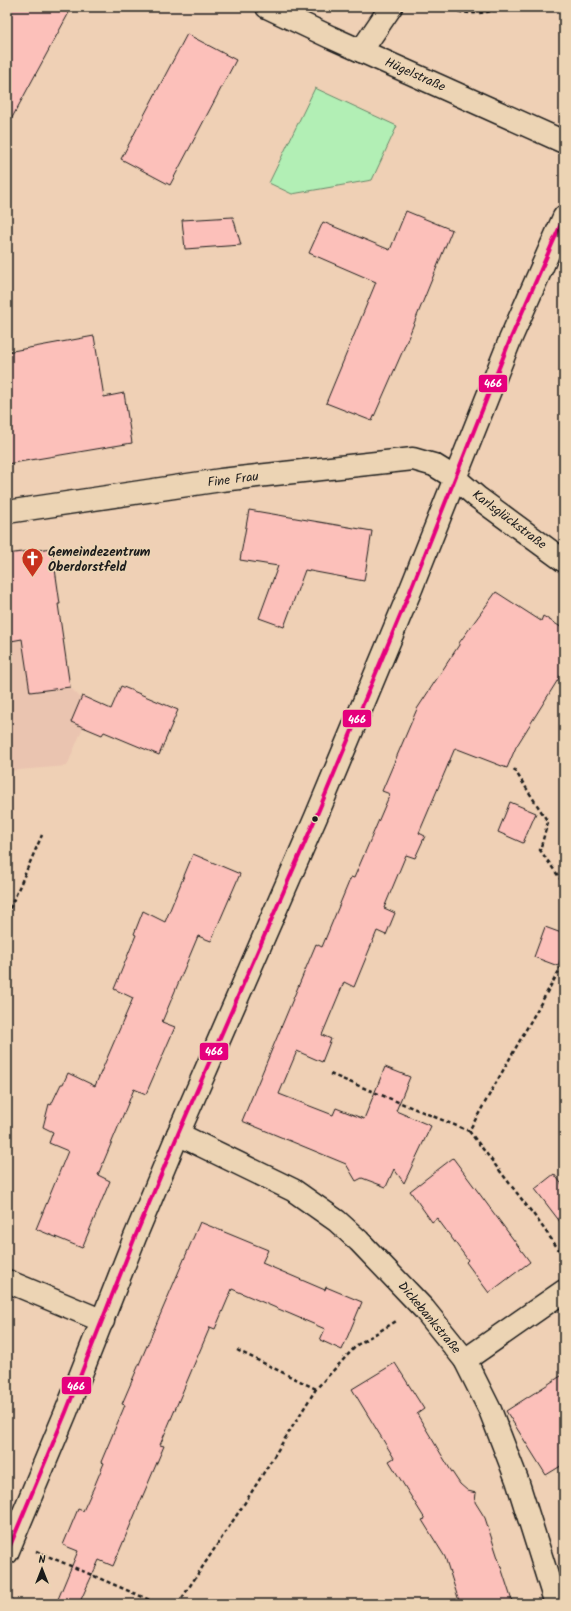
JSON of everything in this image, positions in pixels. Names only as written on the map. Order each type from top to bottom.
[{"type":"street","name":"Hügelstraße","points":[[266,7],[564,142]]},
{"type":"street","points":[[361,51],[391,7]]},
{"type":"street","points":[[10,1547],[178,1134],[316,817],[411,588],[510,340],[564,217]]},
{"type":"street","name":"Fine Frau","points":[[7,512],[221,480],[413,459],[434,465],[455,478]]},
{"type":"street","name":"Karlsglückstraße","points":[[455,478],[477,498],[564,561]]},
{"type":"street","name":"Dickebankstraße","points":[[178,1134],[293,1190],[337,1221],[359,1241],[419,1303],[465,1360],[490,1410],[515,1473],[556,1604]]},
{"type":"street","points":[[7,1281],[103,1321]]},
{"type":"street","points":[[465,1360],[564,1292]]},
{"type":"path","points":[[444,7],[468,13],[484,13],[495,10],[495,7]]},
{"type":"path","points":[[514,769],[548,822],[540,850],[564,884]]},
{"type":"path","points":[[7,915],[42,835]]},
{"type":"path","points":[[469,1131],[564,962]]},
{"type":"path","points":[[330,1074],[469,1131],[537,1219],[564,1258]]},
{"type":"path","points":[[178,1604],[246,1501],[316,1389],[357,1345],[389,1326],[419,1303]]},
{"type":"path","points":[[237,1350],[316,1389]]},
{"type":"path","points":[[10,1547],[159,1604]]},
{"type":"shaded area","points":[[7,618],[11,640],[22,639],[30,692],[70,687],[81,698],[93,703],[67,766],[7,771]]},
{"type":"green space","points":[[315,88],[397,126],[372,180],[292,194],[269,183]]},
{"type":"building","points":[[7,7],[72,7],[7,127]]},
{"type":"building","points":[[187,34],[236,60],[170,185],[121,159]]},
{"type":"building","points":[[406,211],[452,230],[404,348],[372,421],[326,403],[376,282],[309,253],[323,222],[390,250]]},
{"type":"building","points":[[233,217],[241,245],[185,249],[182,220]]},
{"type":"building","points":[[94,336],[104,397],[124,393],[132,443],[7,464],[7,352]]},
{"type":"building","points":[[249,510],[372,531],[364,581],[305,570],[284,627],[259,618],[278,566],[240,560]]},
{"type":"building","points":[[52,548],[60,604],[58,604],[70,687],[30,692],[22,639],[11,641],[7,618],[7,554]]},
{"type":"building","points":[[496,592],[541,621],[543,616],[564,629],[564,670],[516,747],[507,768],[455,748],[419,833],[425,836],[415,858],[406,855],[384,908],[395,913],[386,935],[377,931],[354,987],[344,982],[322,1035],[331,1039],[322,1062],[297,1051],[279,1094],[333,1115],[336,1108],[364,1119],[385,1067],[410,1077],[396,1111],[431,1126],[404,1183],[394,1169],[386,1187],[362,1178],[356,1181],[346,1164],[242,1121],[316,944],[322,947],[351,877],[354,878],[390,794],[382,791],[417,709],[459,643]]},
{"type":"building","points":[[121,686],[178,710],[159,755],[104,732],[102,735],[71,722],[82,696],[111,709]]},
{"type":"building","points":[[510,802],[536,813],[523,843],[498,832]]},
{"type":"building","points":[[193,854],[240,874],[211,941],[198,936],[162,1022],[175,1027],[146,1094],[134,1089],[98,1175],[110,1181],[82,1248],[36,1229],[68,1151],[49,1143],[53,1132],[43,1127],[49,1104],[51,1105],[68,1073],[95,1086],[133,998],[114,989],[136,935],[134,934],[143,911],[165,922]]},
{"type":"building","points":[[545,927],[564,934],[564,950],[558,966],[534,957]]},
{"type":"building","points":[[453,1158],[530,1262],[489,1293],[466,1262],[468,1260],[437,1218],[432,1222],[410,1191]]},
{"type":"building","points":[[554,1174],[564,1187],[564,1227],[535,1189]]},
{"type":"building","points":[[200,1222],[268,1250],[262,1263],[325,1290],[326,1287],[362,1302],[342,1350],[320,1340],[325,1329],[232,1289],[215,1329],[210,1327],[160,1445],[164,1446],[113,1566],[99,1560],[79,1604],[56,1604],[78,1551],[63,1545],[78,1509],[83,1511],[94,1487],[104,1463],[101,1462],[125,1405],[122,1404]]},
{"type":"building","points":[[395,1363],[424,1409],[417,1414],[450,1469],[460,1484],[468,1491],[476,1493],[475,1502],[485,1518],[513,1604],[460,1604],[445,1557],[422,1520],[425,1519],[389,1461],[394,1458],[352,1389]]},
{"type":"building","points":[[564,1374],[564,1464],[546,1475],[506,1411]]},
{"type":"transit line","name":"466","points":[[7,1553],[66,1412],[135,1237],[178,1134],[316,817],[411,589],[510,340],[564,217]]},
{"type":"place","name":"Gemeindezentrum Oberdorstfeld","points":[[32,578]]}]
